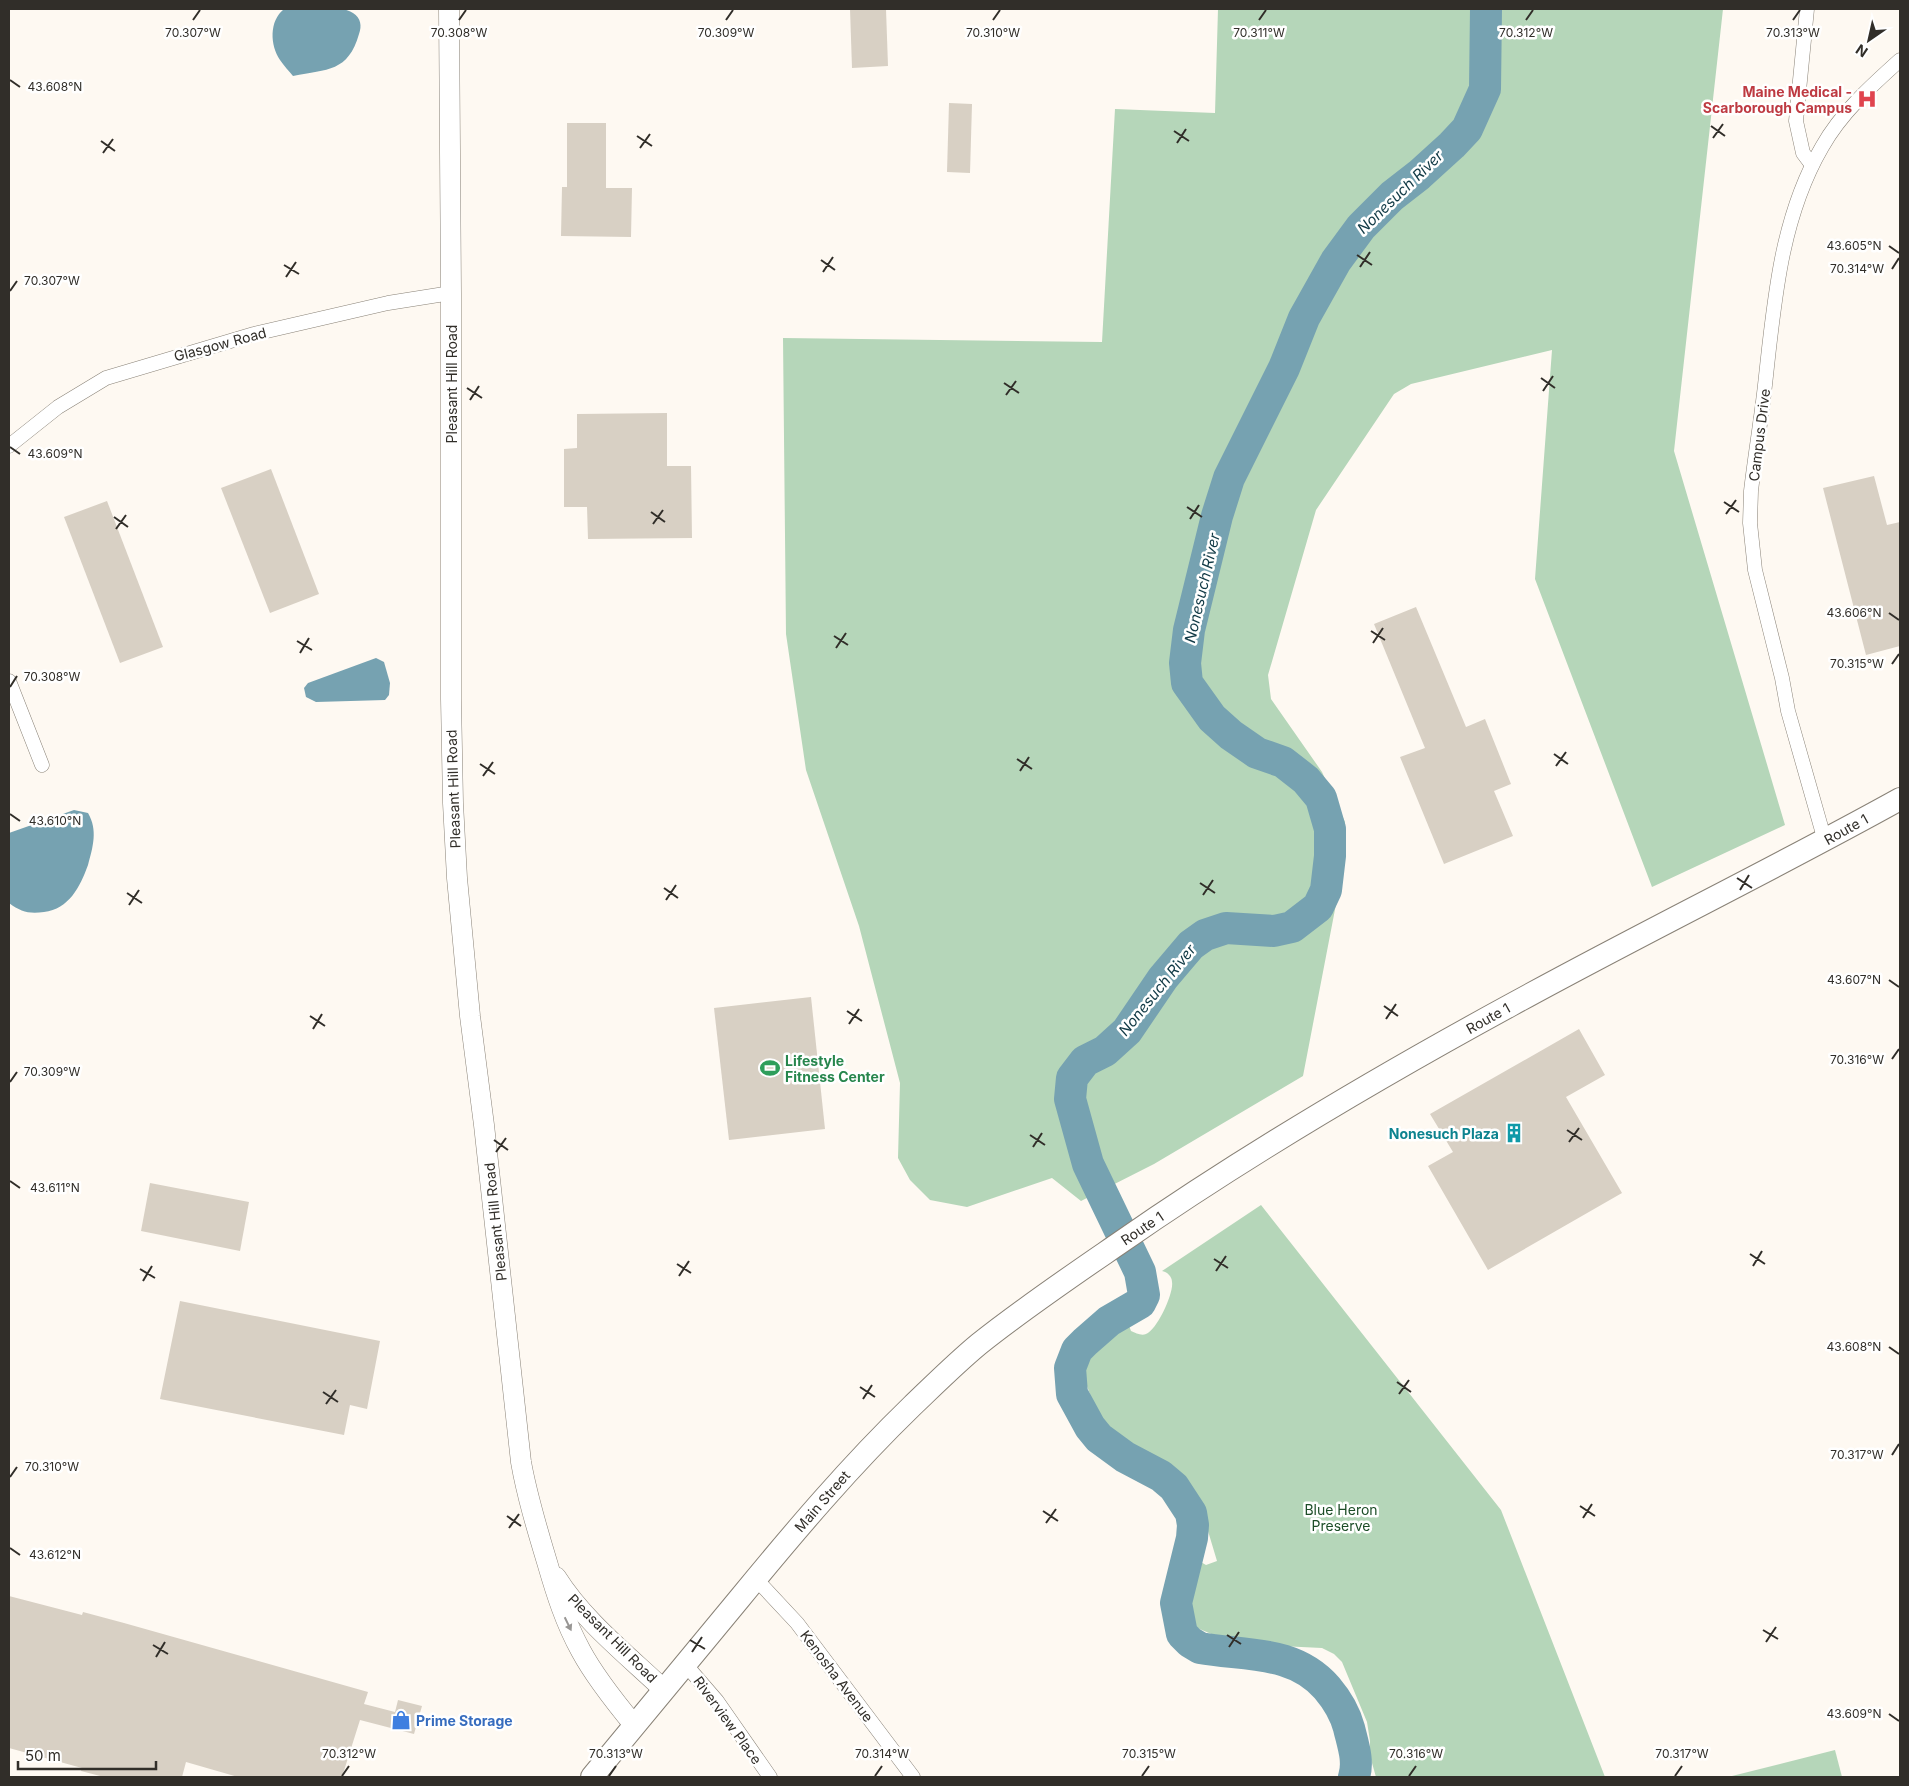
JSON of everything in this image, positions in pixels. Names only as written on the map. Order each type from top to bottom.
[{"type":"main road","name":"Route 1","points":[[1091,1262],[1268,1146],[1415,1058],[1515,1003],[1825,841],[1900,799]]},
{"type":"main road","name":"Main Street","points":[[592,1777],[663,1689],[846,1473],[946,1374],[978,1346],[1091,1262]]},
{"type":"street","name":"Pleasant Hill Road","points":[[449,9],[453,803],[457,878],[470,1016],[484,1125],[521,1462],[528,1501],[561,1610],[581,1652],[616,1704],[634,1725]]},
{"type":"street","points":[[1807,9],[1796,121],[1803,152],[1812,165]]},
{"type":"street","name":"Campus Drive","points":[[1825,841],[1788,711],[1782,678],[1755,570],[1750,523],[1753,473],[1782,257],[1795,204],[1822,146],[1850,108],[1900,60]]},
{"type":"street","name":"Glasgow Road","points":[[9,446],[58,407],[106,378],[254,334],[388,303],[451,293]]},
{"type":"street","points":[[9,681],[42,765]]},
{"type":"street","name":"Pleasant Hill Road","points":[[547,1562],[577,1605],[663,1689]]},
{"type":"street","name":"Kenosha Avenue","points":[[756,1579],[797,1623],[913,1777]]},
{"type":"street","name":"Riverview Place","points":[[686,1664],[717,1701],[770,1777]]},
{"type":"green space","points":[[1218,9],[1723,9],[1674,451],[1785,825],[1652,887],[1535,579],[1552,350],[1411,384],[1394,394],[1316,510],[1268,675],[1271,699],[1322,772],[1345,822],[1342,873],[1303,1076],[1154,1164],[1081,1201],[1052,1178],[967,1207],[930,1200],[910,1180],[898,1158],[900,1083],[859,926],[806,770],[786,634],[783,338],[1102,342],[1115,109],[1215,113]]},
{"type":"green space","name":"Blue Heron Preserve","points":[[1261,1205],[1501,1510],[1605,1777],[1376,1777],[1370,1756],[1367,1722],[1342,1662],[1334,1654],[1322,1648],[1257,1645],[1223,1639],[1190,1623],[1186,1605],[1191,1568],[1199,1561],[1206,1565],[1217,1561],[1208,1531],[1190,1500],[1190,1484],[1179,1472],[1133,1455],[1108,1432],[1100,1422],[1083,1375],[1082,1363],[1089,1347],[1095,1342],[1097,1344],[1103,1342],[1107,1333],[1121,1320],[1127,1320],[1131,1331],[1144,1335],[1150,1331],[1164,1311],[1172,1287],[1170,1276],[1162,1271]]},
{"type":"green space","points":[[1835,1750],[1842,1777],[1728,1777]]},
{"type":"water","points":[[329,8],[347,10],[356,15],[360,22],[359,34],[349,56],[335,67],[293,76],[280,60],[273,40],[276,20],[284,9]]},
{"type":"water","points":[[376,658],[384,662],[390,683],[389,695],[385,700],[316,702],[306,697],[304,688],[308,683]]},
{"type":"water","points":[[74,810],[88,813],[94,832],[88,865],[77,889],[67,902],[53,910],[39,913],[29,912],[13,906],[9,903],[9,833]]},
{"type":"building","points":[[850,9],[886,9],[888,66],[852,68]]},
{"type":"building","points":[[949,103],[972,104],[970,173],[947,172]]},
{"type":"building","points":[[567,123],[606,123],[606,188],[632,188],[631,237],[561,236],[562,187],[567,187]]},
{"type":"building","points":[[667,413],[667,466],[691,466],[692,538],[588,539],[587,507],[564,507],[564,449],[577,448],[577,414]]},
{"type":"building","points":[[271,469],[319,594],[270,613],[221,488]]},
{"type":"building","points":[[1874,476],[1887,525],[1900,522],[1900,646],[1866,655],[1823,488]]},
{"type":"building","points":[[107,501],[163,647],[120,663],[64,517]]},
{"type":"building","points":[[1416,607],[1466,727],[1485,719],[1511,784],[1494,791],[1513,836],[1444,864],[1400,757],[1425,748],[1374,624]]},
{"type":"building","name":"Lifestyle Fitness Center","points":[[811,997],[825,1129],[729,1140],[714,1008]]},
{"type":"building","name":"Nonesuch Plaza","points":[[1579,1029],[1605,1075],[1566,1097],[1622,1193],[1488,1270],[1428,1166],[1453,1152],[1430,1114]]},
{"type":"building","points":[[150,1183],[249,1202],[240,1251],[141,1231]]},
{"type":"building","points":[[180,1301],[380,1341],[367,1409],[350,1405],[344,1435],[160,1399]]},
{"type":"building","points":[[9,1596],[82,1615],[83,1612],[368,1692],[364,1704],[395,1712],[398,1700],[422,1706],[414,1734],[360,1720],[342,1777],[238,1777],[186,1762],[182,1777],[104,1777],[81,1771],[82,1768],[9,1748]]},
{"type":"waterway","name":"Nonesuch River","points":[[1354,1777],[1355,1753],[1345,1717],[1341,1707],[1331,1693],[1314,1676],[1300,1667],[1268,1657],[1200,1648],[1182,1634],[1176,1603],[1192,1538],[1193,1525],[1191,1513],[1174,1487],[1161,1476],[1125,1457],[1099,1438],[1090,1427],[1072,1394],[1070,1368],[1077,1350],[1109,1321],[1140,1303],[1144,1295],[1140,1272],[1088,1164],[1070,1099],[1072,1078],[1085,1061],[1105,1051],[1127,1031],[1163,978],[1191,945],[1205,935],[1226,928],[1274,931],[1292,927],[1318,907],[1326,890],[1330,856],[1330,829],[1321,798],[1306,780],[1283,762],[1257,753],[1231,735],[1212,718],[1187,683],[1185,663],[1189,630],[1217,516],[1229,478],[1284,368],[1304,318],[1336,261],[1361,227],[1392,196],[1419,175],[1467,129],[1485,89],[1486,9]]},
{"type":"place","name":"Maine Medical - Scarborough Campus","points":[[1867,99]]},
{"type":"place","name":"Lifestyle Fitness Center","points":[[770,1068]]},
{"type":"place","name":"Nonesuch Plaza","points":[[1514,1133]]},
{"type":"place","name":"Prime Storage","points":[[401,1720]]}]
